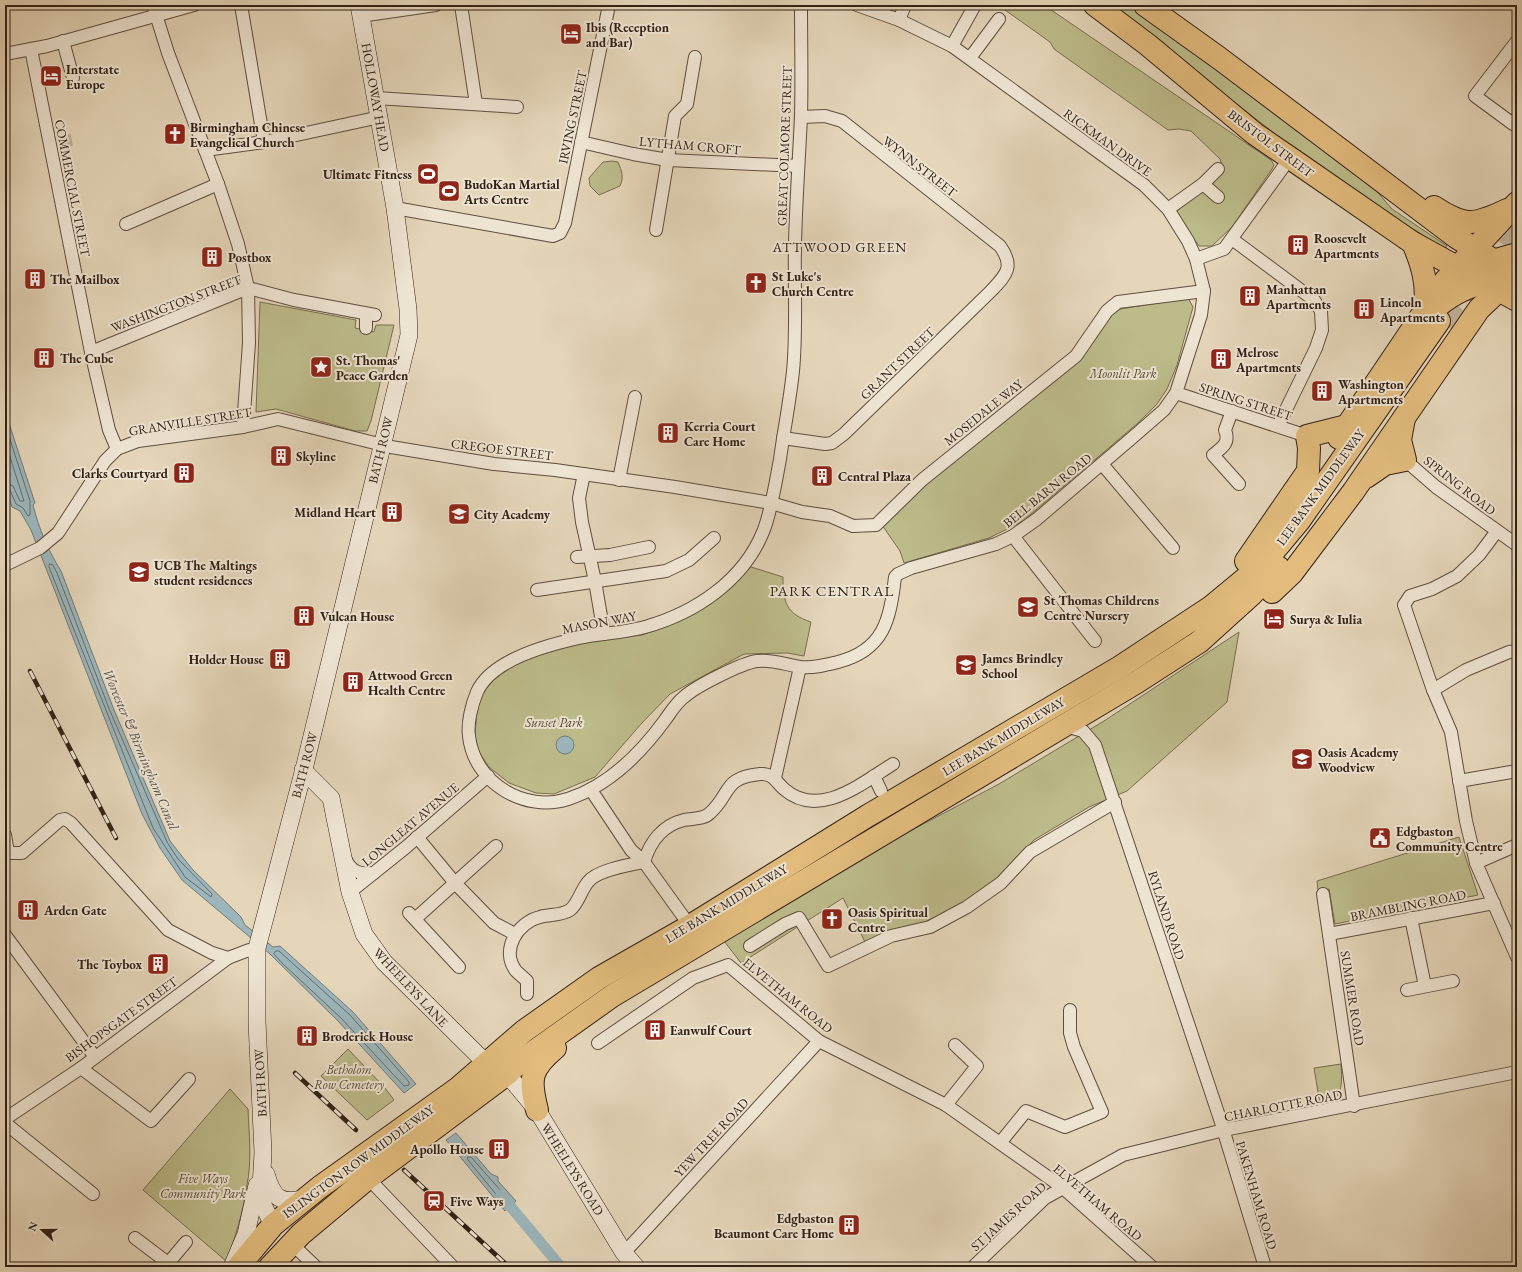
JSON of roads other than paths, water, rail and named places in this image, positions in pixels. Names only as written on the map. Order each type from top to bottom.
[{"type":"highway","name":"BRISTOL STREET","points":[[1095,5],[1148,45],[1255,134],[1413,243],[1456,268],[1498,276]]},
{"type":"highway","points":[[1145,5],[1225,62],[1384,184],[1456,237],[1498,276]]},
{"type":"highway","points":[[1384,184],[1412,193],[1448,216],[1465,223],[1479,221],[1514,205]]},
{"type":"highway","points":[[1498,276],[1514,205]]},
{"type":"highway","points":[[1413,243],[1422,261],[1427,292],[1444,318]]},
{"type":"highway","points":[[1444,318],[1479,310],[1498,276],[1517,254]]},
{"type":"highway","points":[[1199,642],[1215,635],[1258,604],[1292,573],[1361,481],[1404,417],[1444,318],[1456,268],[1498,276],[1517,275]]},
{"type":"highway","points":[[1168,634],[1246,561],[1301,494],[1397,351],[1444,318],[1462,291],[1498,276]]},
{"type":"highway","name":"LEE BANK MIDDLEWAY","points":[[487,1064],[524,1031],[599,978],[690,926],[869,815],[1120,667],[1211,607],[1263,564],[1299,521],[1444,318]]},
{"type":"highway","name":"LEE BANK MIDDLEWAY","points":[[498,1080],[522,1060],[612,996],[1065,726],[1199,642],[1276,570],[1305,535],[1444,318]]},
{"type":"highway","points":[[1361,481],[1385,464],[1405,460],[1400,440],[1404,417]]},
{"type":"highway","points":[[1246,561],[1308,471],[1309,448],[1307,436],[1347,426]]},
{"type":"highway","points":[[537,1110],[531,1088],[535,1070],[546,1055],[570,1034],[589,1012]]},
{"type":"highway","name":"ISLINGTON ROW MIDDLEWAY","points":[[238,1267],[273,1225],[306,1198],[452,1093],[487,1064]]},
{"type":"highway","name":"ISLINGTON ROW MIDDLEWAY","points":[[270,1267],[292,1244],[368,1178],[498,1080]]},
{"type":"highway","points":[[273,1225],[280,1233],[307,1210],[329,1195],[368,1178]]},
{"type":"main road","name":"HOLLOWAY HEAD","points":[[360,11],[395,208],[408,309]]},
{"type":"main road","name":"BATH ROW","points":[[273,1225],[263,1205],[261,1187],[263,1153],[257,1022],[256,950],[303,770],[408,335],[408,309]]},
{"type":"main road","name":"WHEELEYS LANE","points":[[303,770],[331,798],[350,892],[364,934],[384,962],[487,1064],[498,1080]]},
{"type":"main road","name":"WHEELEYS ROAD","points":[[498,1080],[522,1093],[537,1110],[624,1253],[636,1267]]},
{"type":"main road","points":[[263,1153],[266,1174],[273,1193],[279,1199],[286,1201],[306,1198]]},
{"type":"main road","points":[[232,1267],[246,1234],[263,1153]]},
{"type":"street","points":[[5,54],[63,41],[154,10],[194,5]]},
{"type":"street","points":[[241,5],[264,142]]},
{"type":"street","points":[[360,11],[436,5]]},
{"type":"street","points":[[461,5],[476,104]]},
{"type":"street","name":"IRVING STREET","points":[[395,208],[554,236],[560,233],[565,223],[609,5]]},
{"type":"street","name":"GREAT COLMORE STREET","points":[[771,502],[794,368],[798,166],[801,117],[801,5]]},
{"type":"street","name":"RICKMAN DRIVE","points":[[857,5],[899,20],[952,46],[1144,185],[1168,209],[1188,241],[1196,259]]},
{"type":"street","points":[[899,20],[905,5]]},
{"type":"street","points":[[952,46],[975,5]]},
{"type":"street","points":[[154,10],[218,184],[238,244],[248,288],[249,343],[243,427]]},
{"type":"street","points":[[970,58],[998,19]]},
{"type":"street","points":[[63,41],[74,78]]},
{"type":"street","points":[[1517,41],[1475,96],[1513,124],[1517,118]]},
{"type":"street","name":"COMMERCIAL STREET","points":[[31,49],[55,143],[91,352],[109,430],[117,448]]},
{"type":"street","points":[[656,230],[675,116],[687,104],[696,57]]},
{"type":"street","points":[[376,98],[517,107]]},
{"type":"street","name":"WYNN STREET","points":[[801,117],[825,116],[842,121],[1000,246],[1006,254],[1008,263]]},
{"type":"street","points":[[205,150],[264,142],[380,117]]},
{"type":"street","name":"LYTHAM CROFT","points":[[581,142],[633,154],[668,160],[798,166]]},
{"type":"street","points":[[1196,259],[1224,249],[1290,158]]},
{"type":"street","points":[[1168,209],[1203,184],[1218,169]]},
{"type":"street","points":[[126,224],[218,184]]},
{"type":"street","points":[[1203,184],[1218,197]]},
{"type":"street","points":[[1232,238],[1314,300],[1321,311],[1322,330],[1316,348],[1278,426]]},
{"type":"street","name":"BELL BARN ROAD","points":[[800,667],[825,665],[862,654],[881,636],[888,620],[895,577],[898,574],[911,568],[996,544],[1013,536],[1037,519],[1164,410],[1176,393],[1201,315],[1204,292],[1196,259]]},
{"type":"street","name":"GRANT STREET","points":[[783,438],[825,444],[832,443],[991,291],[1005,276],[1008,263]]},
{"type":"street","name":"WASHINGTON STREET","points":[[91,352],[248,288],[294,300],[371,315],[366,328]]},
{"type":"street","name":"MOSEDALE WAY","points":[[771,502],[802,512],[830,516],[853,526],[876,525],[922,480],[1076,356],[1107,311],[1118,302],[1204,292]]},
{"type":"street","name":"SPRING STREET","points":[[1176,393],[1307,436]]},
{"type":"street","points":[[619,480],[635,397]]},
{"type":"street","points":[[1232,411],[1226,430],[1228,437],[1226,444],[1213,455],[1239,484]]},
{"type":"street","name":"GRANVILLE STREET","points":[[5,565],[40,548],[58,532],[104,461],[117,448],[138,441],[222,428],[243,427],[278,419],[320,428],[381,445]]},
{"type":"street","name":"CREGOE STREET","points":[[381,445],[494,464],[584,474],[771,502]]},
{"type":"street","name":"SPRING ROAD","points":[[1405,460],[1436,487],[1517,545]]},
{"type":"street","points":[[1102,464],[1173,548]]},
{"type":"street","points":[[584,474],[580,498],[582,522],[595,581],[604,634]]},
{"type":"street","name":"MASON WAY","points":[[771,502],[764,532],[743,566],[714,594],[684,614],[640,629],[579,638],[523,654],[488,676],[478,689],[472,707],[468,733],[476,759],[496,786],[513,795],[538,803],[568,799],[591,790],[602,783],[643,747],[680,700],[692,690],[749,663],[776,661],[800,667]]},
{"type":"street","points":[[1498,531],[1479,554],[1457,576],[1432,589],[1410,596],[1404,605],[1433,690],[1450,732],[1476,863],[1517,957]]},
{"type":"street","points":[[1013,536],[1095,641]]},
{"type":"street","points":[[538,590],[666,571],[689,560],[714,538]]},
{"type":"street","points":[[577,557],[610,555],[649,547]]},
{"type":"street","points":[[1433,690],[1466,670],[1510,652],[1517,651]]},
{"type":"street","points":[[775,778],[800,667]]},
{"type":"street","name":"RYLAND ROAD","points":[[1065,726],[1083,731],[1095,745],[1224,1130]]},
{"type":"street","points":[[644,862],[648,850],[668,826],[684,820],[702,818],[710,813],[734,782],[745,776],[763,774],[775,778],[788,792],[810,802],[828,800],[854,789],[893,764]]},
{"type":"street","points":[[1459,781],[1517,771]]},
{"type":"street","name":"LONGLEAT AVENUE","points":[[350,892],[488,776]]},
{"type":"street","points":[[874,776],[882,791]]},
{"type":"street","points":[[293,808],[302,795],[316,788],[322,788]]},
{"type":"street","points":[[591,790],[631,850],[644,862],[690,926]]},
{"type":"street","points":[[750,946],[785,924],[799,918],[828,966],[891,936],[930,926],[967,907],[1001,883],[1030,852],[1115,802]]},
{"type":"street","points":[[5,836],[6,854],[22,853],[60,820],[65,819],[168,930],[212,953],[228,958]]},
{"type":"street","points":[[417,837],[455,883],[494,923],[515,934]]},
{"type":"street","points":[[1476,863],[1517,845]]},
{"type":"street","points":[[459,967],[412,916],[455,883],[496,846]]},
{"type":"street","points":[[343,854],[349,867],[354,871],[365,874],[374,873]]},
{"type":"street","points":[[527,994],[527,981],[516,970],[511,961],[510,947],[515,934],[528,922],[540,916],[564,913],[572,908],[588,880],[611,869],[644,862]]},
{"type":"street","name":"SUMMER ROAD","points":[[1322,894],[1354,1106]]},
{"type":"street","name":"BRAMBLING ROAD","points":[[1329,934],[1494,902]]},
{"type":"street","points":[[1411,918],[1425,986]]},
{"type":"street","points":[[5,935],[95,1057]]},
{"type":"street","name":"BISHOPSGATE STREET","points":[[5,1119],[81,1068],[228,958],[249,950],[256,950]]},
{"type":"street","name":"ELVETHAM ROAD","points":[[598,1043],[694,978],[728,965],[819,1040],[946,1105],[1062,1187],[1152,1267]]},
{"type":"street","points":[[1406,990],[1453,981]]},
{"type":"street","points":[[1000,1143],[1026,1111],[1065,1127],[1102,1112],[1074,1047],[1070,1033],[1070,1010]]},
{"type":"street","name":"YEW TREE ROAD","points":[[624,1253],[819,1040]]},
{"type":"street","points":[[946,1105],[976,1066],[955,1045]]},
{"type":"street","points":[[81,1068],[151,1121],[189,1079]]},
{"type":"street","name":"CHARLOTTE ROAD","points":[[1062,1187],[1123,1155],[1224,1130],[1354,1106],[1517,1072]]},
{"type":"street","points":[[5,1124],[93,1194]]},
{"type":"street","name":"PAKENHAM ROAD","points":[[1224,1130],[1265,1267]]},
{"type":"street","points":[[368,1178],[453,1267]]},
{"type":"street","name":"ST JAMES ROAD","points":[[973,1267],[1045,1198],[1062,1187]]},
{"type":"street","points":[[135,1238],[167,1265],[186,1242]]},
{"type":"street","points":[[292,1244],[316,1267]]},
{"type":"water","points":[[5,411],[35,503],[33,505],[41,531],[61,571],[114,710],[170,841],[193,870],[241,917],[245,925],[273,947],[280,946],[353,1012],[416,1084],[404,1093],[338,1021],[270,954],[182,880],[160,848],[142,814],[31,530],[20,511],[12,507],[5,488]]},
{"type":"water","points":[[561,736],[569,736],[574,741],[572,752],[569,754],[561,754],[556,749],[556,741]]},
{"type":"water","points":[[456,1133],[491,1174],[498,1177],[498,1181],[516,1201],[505,1211],[446,1140]]},
{"type":"waterway","name":"Worcester & Birmingham Canal","points":[[501,1195],[561,1267]]},
{"type":"tunnel","points":[[60,142],[76,139]]},
{"type":"tunnel","points":[[1482,270],[1517,228]]},
{"type":"tunnel","points":[[1449,327],[1495,273]]},
{"type":"railway","points":[[30,671],[116,838]]},
{"type":"railway","points":[[295,1073],[356,1130]]},
{"type":"railway","points":[[404,1170],[509,1267]]},
{"type":"place","name":"Ibis (Reception and Bar)","points":[[571,34]]},
{"type":"place","name":"Interstate Europe","points":[[51,76]]},
{"type":"place","name":"Birmingham Chinese Evangelical Church","points":[[175,134]]},
{"type":"place","name":"Ultimate Fitness","points":[[428,174]]},
{"type":"place","name":"BudoKan Martial Arts Centre","points":[[449,191]]},
{"type":"place","name":"Roosevelt Apartments","points":[[1298,245]]},
{"type":"place","name":"Postbox","points":[[212,257]]},
{"type":"place","name":"The Mailbox","points":[[35,279]]},
{"type":"place","name":"St Luke's Church Centre","points":[[756,283]]},
{"type":"place","name":"Manhattan Apartments","points":[[1250,296]]},
{"type":"place","name":"Lincoln Apartments","points":[[1364,309]]},
{"type":"place","name":"The Cube","points":[[44,358]]},
{"type":"place","name":"Melrose Apartments","points":[[1221,359]]},
{"type":"place","name":"St. Thomas' Peace Garden","points":[[321,367]]},
{"type":"place","name":"Washington Apartments","points":[[1322,391]]},
{"type":"place","name":"Kerria Court Care Home","points":[[668,433]]},
{"type":"place","name":"Skyline","points":[[281,456]]},
{"type":"place","name":"Clarks Courtyard","points":[[184,473]]},
{"type":"place","name":"Central Plaza","points":[[822,476]]},
{"type":"place","name":"Midland Heart","points":[[392,512]]},
{"type":"place","name":"City Academy","points":[[459,514]]},
{"type":"place","name":"UCB The Maltings student residences","points":[[139,572]]},
{"type":"place","name":"St Thomas Childrens Centre Nursery","points":[[1028,607]]},
{"type":"place","name":"Vulcan House","points":[[304,616]]},
{"type":"place","name":"Surya & Iulia","points":[[1274,619]]},
{"type":"place","name":"Holder House","points":[[280,659]]},
{"type":"place","name":"James Brindley School","points":[[966,665]]},
{"type":"place","name":"Attwood Green Health Centre","points":[[353,682]]},
{"type":"place","name":"Oasis Academy Woodview","points":[[1302,759]]},
{"type":"place","name":"Edgbaston Community Centre","points":[[1380,838]]},
{"type":"place","name":"Arden Gate","points":[[28,910]]},
{"type":"place","name":"Oasis Spiritual Centre","points":[[832,919]]},
{"type":"place","name":"The Toybox","points":[[158,964]]},
{"type":"place","name":"Eanwulf Court","points":[[655,1030]]},
{"type":"place","name":"Broderick House","points":[[307,1036]]},
{"type":"place","name":"Apollo House","points":[[499,1149]]},
{"type":"place","name":"Five Ways","points":[[434,1201]]},
{"type":"place","name":"Edgbaston Beaumont Care Home","points":[[849,1225]]},
{"type":"district","name":"ATTWOOD GREEN","points":[[840,247]]},
{"type":"district","name":"PARK CENTRAL","points":[[832,591]]},
{"type":"park label","name":"Moonlit Park","points":[[1123,373]]},
{"type":"park label","name":"Sunset Park","points":[[554,722]]},
{"type":"park label","name":"Betholom Row Cemetery","points":[[349,1076]]},
{"type":"park label","name":"Five Ways Community Park","points":[[203,1186]]}]
